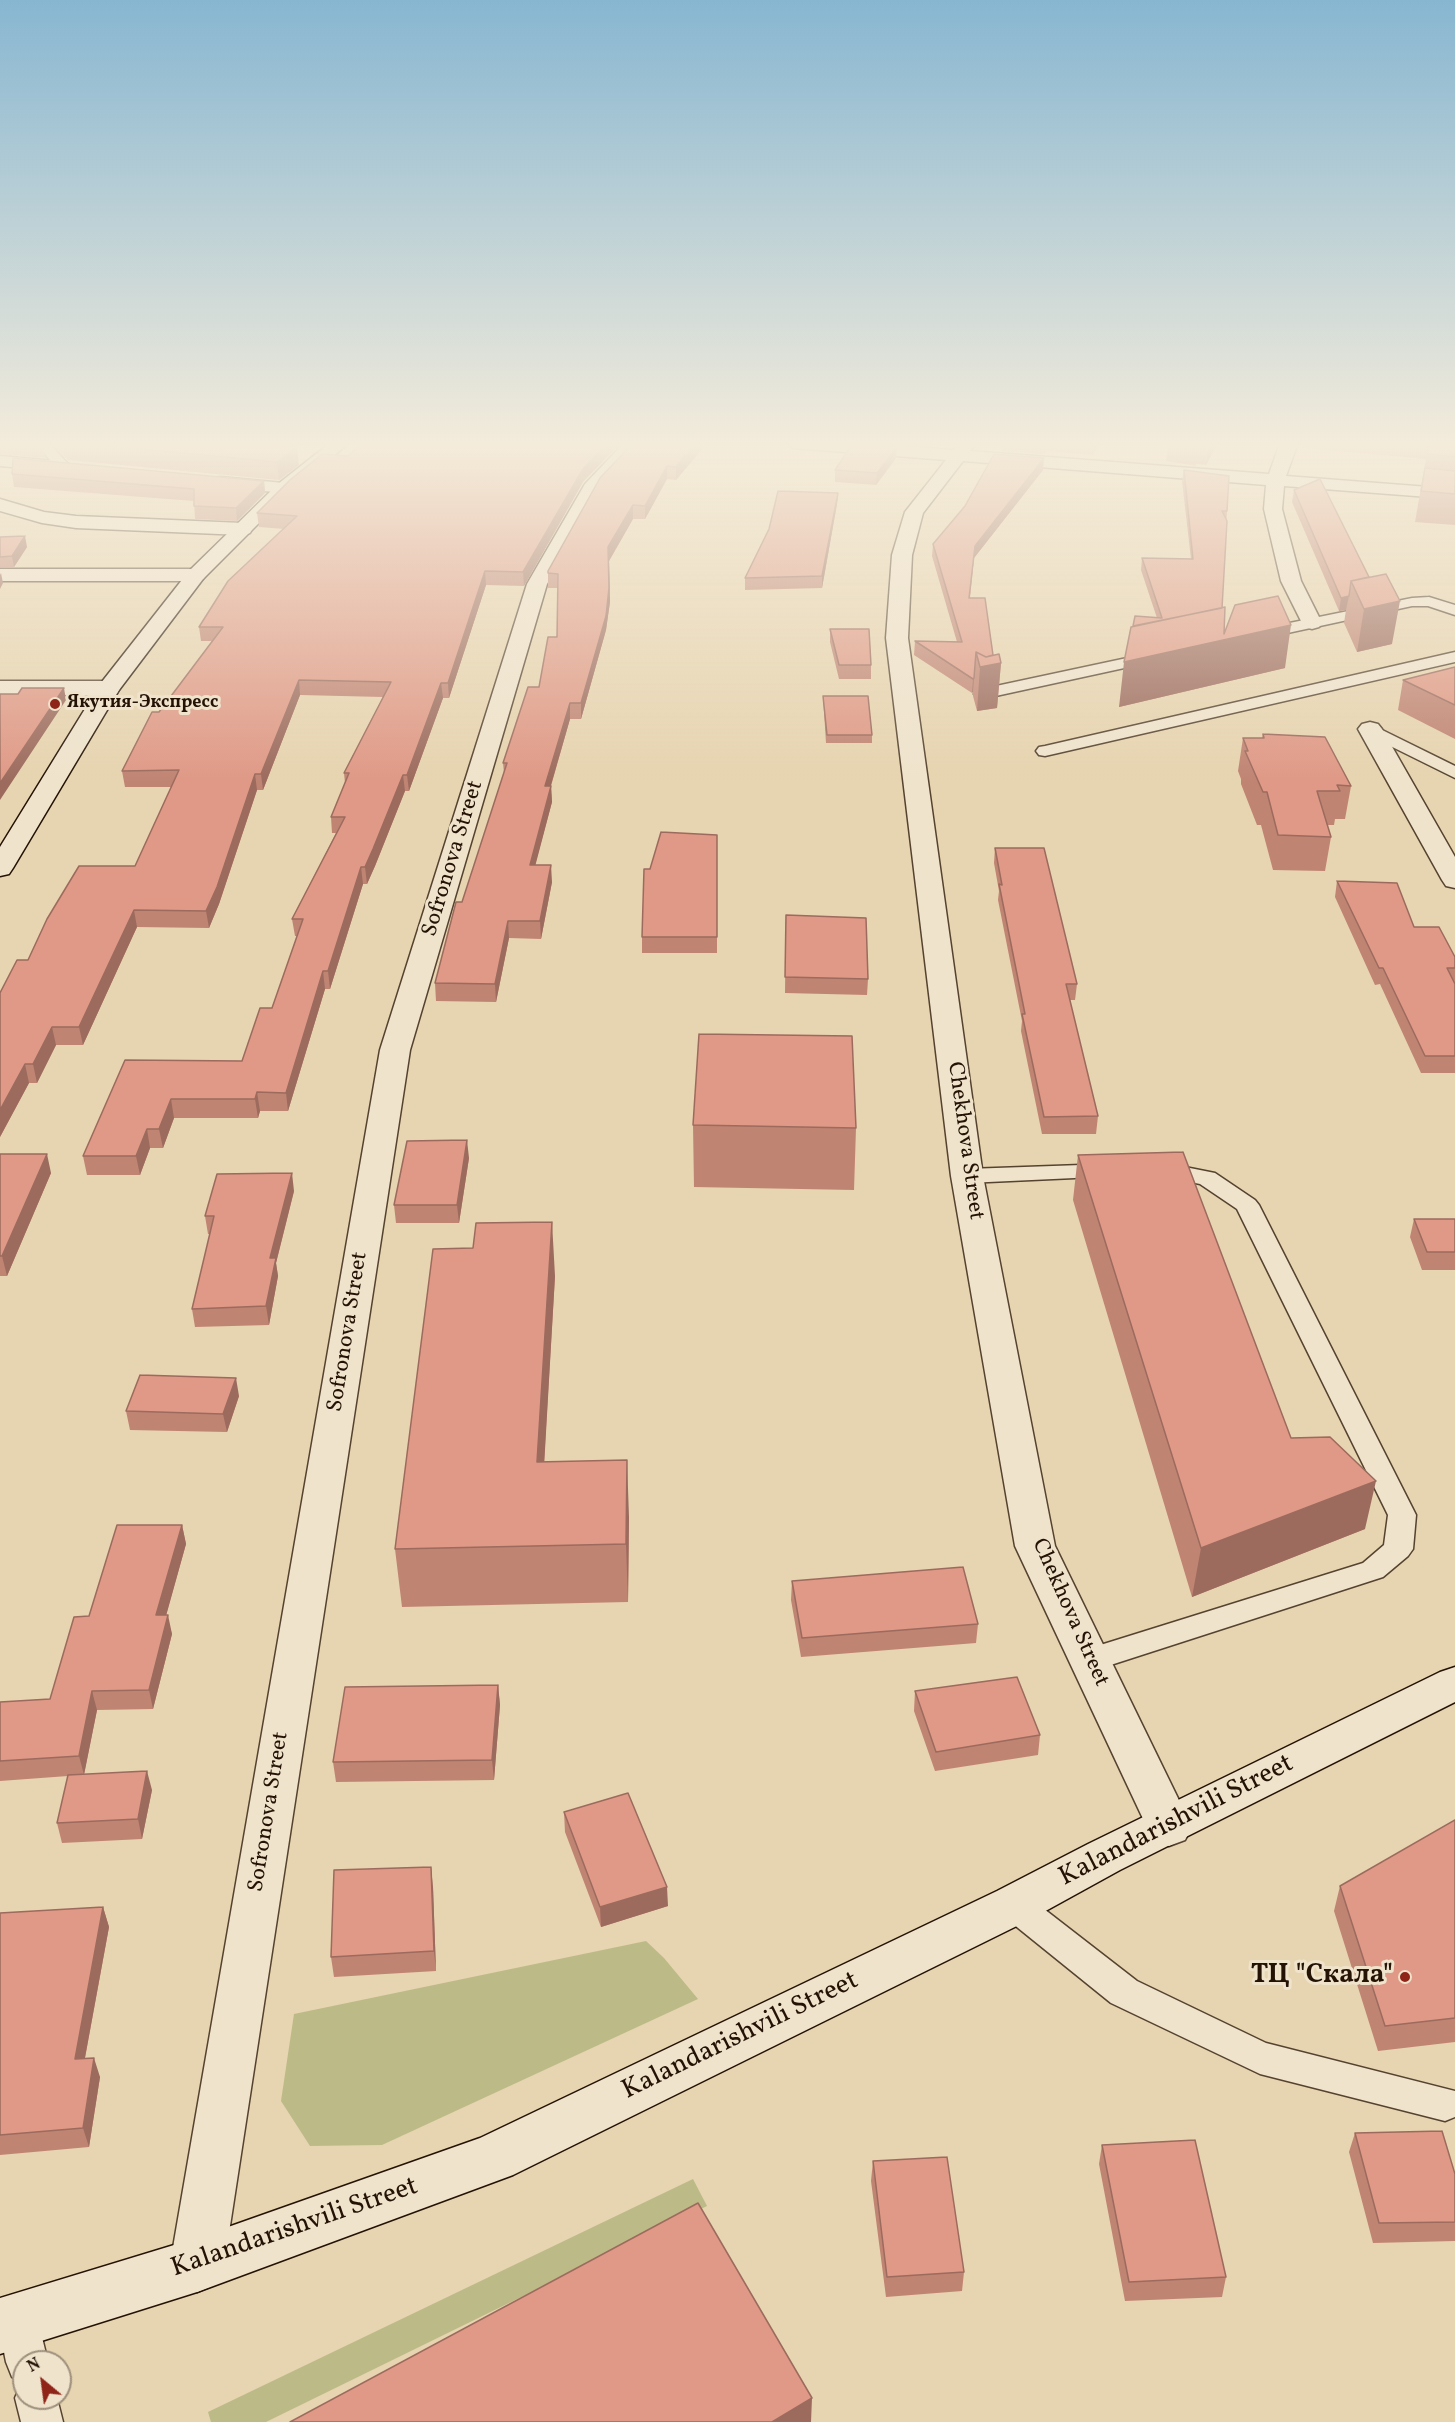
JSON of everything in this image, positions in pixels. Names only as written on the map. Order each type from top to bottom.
[{"type":"street","points":[[0,868],[6,845],[109,688],[196,575],[215,556]]},
{"type":"street","name":"Sofronova Street","points":[[197,2265],[396,1050],[537,584],[553,556]]},
{"type":"street","name":"Chekhova Street","points":[[902,556],[897,638],[968,1176],[1035,1546],[1168,1827]]},
{"type":"street","points":[[1285,556],[1291,581],[1312,622]]},
{"type":"street","points":[[0,575],[196,575]]},
{"type":"street","points":[[0,688],[109,688]]},
{"type":"street","points":[[1370,729],[1455,880]]},
{"type":"street","name":"Kalandarishvili Street","points":[[15,2336],[197,2265],[494,2158],[1014,1905],[1455,1683]]},
{"type":"lane","points":[[1244,637],[1412,602],[1429,602],[1455,609]]},
{"type":"lane","points":[[982,694],[1175,652]]},
{"type":"lane","points":[[1045,751],[1455,657]]},
{"type":"lane","points":[[1370,729],[1455,773]]},
{"type":"lane","points":[[968,1176],[1159,1169],[1207,1178],[1247,1205],[1402,1515],[1398,1549],[1373,1570],[1089,1660]]},
{"type":"lane","points":[[1014,1905],[1124,1992],[1260,2058],[1445,2104]]},
{"type":"shaded area","points":[[646,1941],[664,1958],[698,1999],[382,2145],[310,2146],[281,2101],[294,2014]]},
{"type":"shaded area","points":[[693,2179],[707,2206],[266,2422],[211,2422],[208,2412]]},
{"type":"building","points":[[255,556],[532,556],[523,572],[485,571],[448,683],[441,683],[407,775],[403,775],[365,867],[361,867],[328,971],[323,971],[286,1093],[257,1092],[255,1099],[171,1099],[159,1129],[147,1129],[136,1156],[83,1156],[125,1060],[242,1061],[260,1008],[272,1008],[303,919],[292,919],[345,817],[331,817],[349,773],[344,773],[391,682],[299,680],[261,774],[255,774],[217,887],[206,911],[134,910],[79,1027],[52,1027],[33,1064],[25,1064],[0,1110],[0,993],[17,960],[28,960],[47,919],[79,866],[135,866],[179,770],[122,771],[152,712],[159,712],[223,627],[199,627],[228,581]]},
{"type":"building","points":[[556,556],[608,556],[609,588],[606,616],[581,703],[570,703],[545,786],[551,786],[530,865],[551,865],[540,921],[508,921],[495,984],[435,983],[456,902],[462,902],[507,763],[503,763],[528,687],[539,687],[548,637],[557,637],[558,574],[548,573]]},
{"type":"building","points":[[756,556],[826,556],[822,576],[745,578]]},
{"type":"building","points":[[937,556],[974,556],[969,598],[985,598],[993,655],[986,657],[976,652],[973,679],[915,641],[962,642]]},
{"type":"building","points":[[1193,556],[1225,556],[1222,608],[1133,626],[1135,616],[1162,618],[1142,558],[1193,559]]},
{"type":"building","points":[[1323,556],[1359,556],[1369,577],[1351,581],[1349,596],[1341,598]]},
{"type":"building","points":[[1386,574],[1400,601],[1364,609],[1351,581]]},
{"type":"building","points":[[1278,596],[1291,625],[1124,662],[1131,627],[1225,607],[1224,634],[1235,605]]},
{"type":"building","points":[[830,629],[869,629],[871,665],[839,665]]},
{"type":"building","points":[[976,652],[986,657],[999,654],[1001,663],[980,667]]},
{"type":"building","points":[[1455,667],[1455,705],[1403,680]]},
{"type":"building","points":[[22,688],[64,688],[0,783],[0,694],[18,694]]},
{"type":"building","points":[[823,696],[868,696],[872,735],[827,735]]},
{"type":"building","points":[[1263,734],[1325,737],[1351,786],[1337,785],[1340,791],[1317,791],[1331,837],[1278,835],[1267,792],[1263,792],[1245,751],[1248,751],[1243,738],[1264,738]]},
{"type":"building","points":[[661,832],[717,835],[717,937],[642,937],[644,869],[650,869]]},
{"type":"building","points":[[995,848],[1044,848],[1077,984],[1066,984],[1098,1116],[1044,1117],[1022,1014],[1025,1014],[999,884],[1002,885]]},
{"type":"building","points":[[1337,881],[1397,883],[1414,927],[1439,927],[1455,957],[1455,968],[1447,968],[1455,984],[1455,1056],[1425,1056],[1383,968],[1379,968]]},
{"type":"building","points":[[786,915],[866,918],[868,979],[785,977]]},
{"type":"building","points":[[699,1034],[852,1036],[856,1128],[693,1125]]},
{"type":"building","points":[[467,1140],[457,1205],[394,1205],[407,1141]]},
{"type":"building","points":[[1183,1152],[1291,1438],[1330,1437],[1376,1481],[1201,1548],[1078,1155]]},
{"type":"building","points":[[0,1154],[47,1154],[2,1256],[0,1256]]},
{"type":"building","points":[[292,1173],[270,1258],[276,1258],[266,1306],[192,1309],[214,1216],[205,1216],[217,1174]]},
{"type":"building","points":[[1414,1219],[1455,1219],[1455,1252],[1427,1252]]},
{"type":"building","points":[[552,1222],[537,1462],[627,1460],[626,1544],[395,1549],[433,1249],[473,1248],[476,1223]]},
{"type":"building","points":[[140,1375],[236,1378],[223,1414],[126,1411]]},
{"type":"building","points":[[117,1525],[182,1525],[156,1615],[168,1615],[149,1690],[92,1691],[79,1756],[0,1761],[0,1702],[50,1699],[74,1617],[89,1616]]},
{"type":"building","points":[[963,1567],[978,1624],[802,1638],[792,1581]]},
{"type":"building","points":[[1017,1677],[1040,1735],[936,1752],[915,1691]]},
{"type":"building","points":[[498,1685],[492,1760],[333,1762],[345,1687]]},
{"type":"building","points":[[147,1771],[138,1819],[57,1823],[68,1775]]},
{"type":"building","points":[[628,1793],[667,1887],[600,1907],[564,1812]]},
{"type":"building","name":"ТЦ \"Скала\"","points":[[1455,1820],[1455,2018],[1385,2026],[1340,1886]]},
{"type":"building","points":[[431,1867],[434,1951],[331,1957],[334,1870]]},
{"type":"building","points":[[103,1907],[75,2059],[94,2058],[83,2128],[0,2135],[0,1913]]},
{"type":"building","points":[[1442,2131],[1455,2174],[1455,2222],[1379,2223],[1355,2133]]},
{"type":"building","points":[[1195,2140],[1226,2277],[1129,2282],[1102,2145]]},
{"type":"building","points":[[947,2157],[964,2272],[887,2277],[873,2161]]},
{"type":"building","points":[[698,2203],[812,2398],[772,2422],[290,2422]]},
{"type":"place","name":"Якутия-Экспресс","points":[[55,704]]},
{"type":"place","name":"ТЦ \"Скала\"","points":[[1405,1977]]}]
